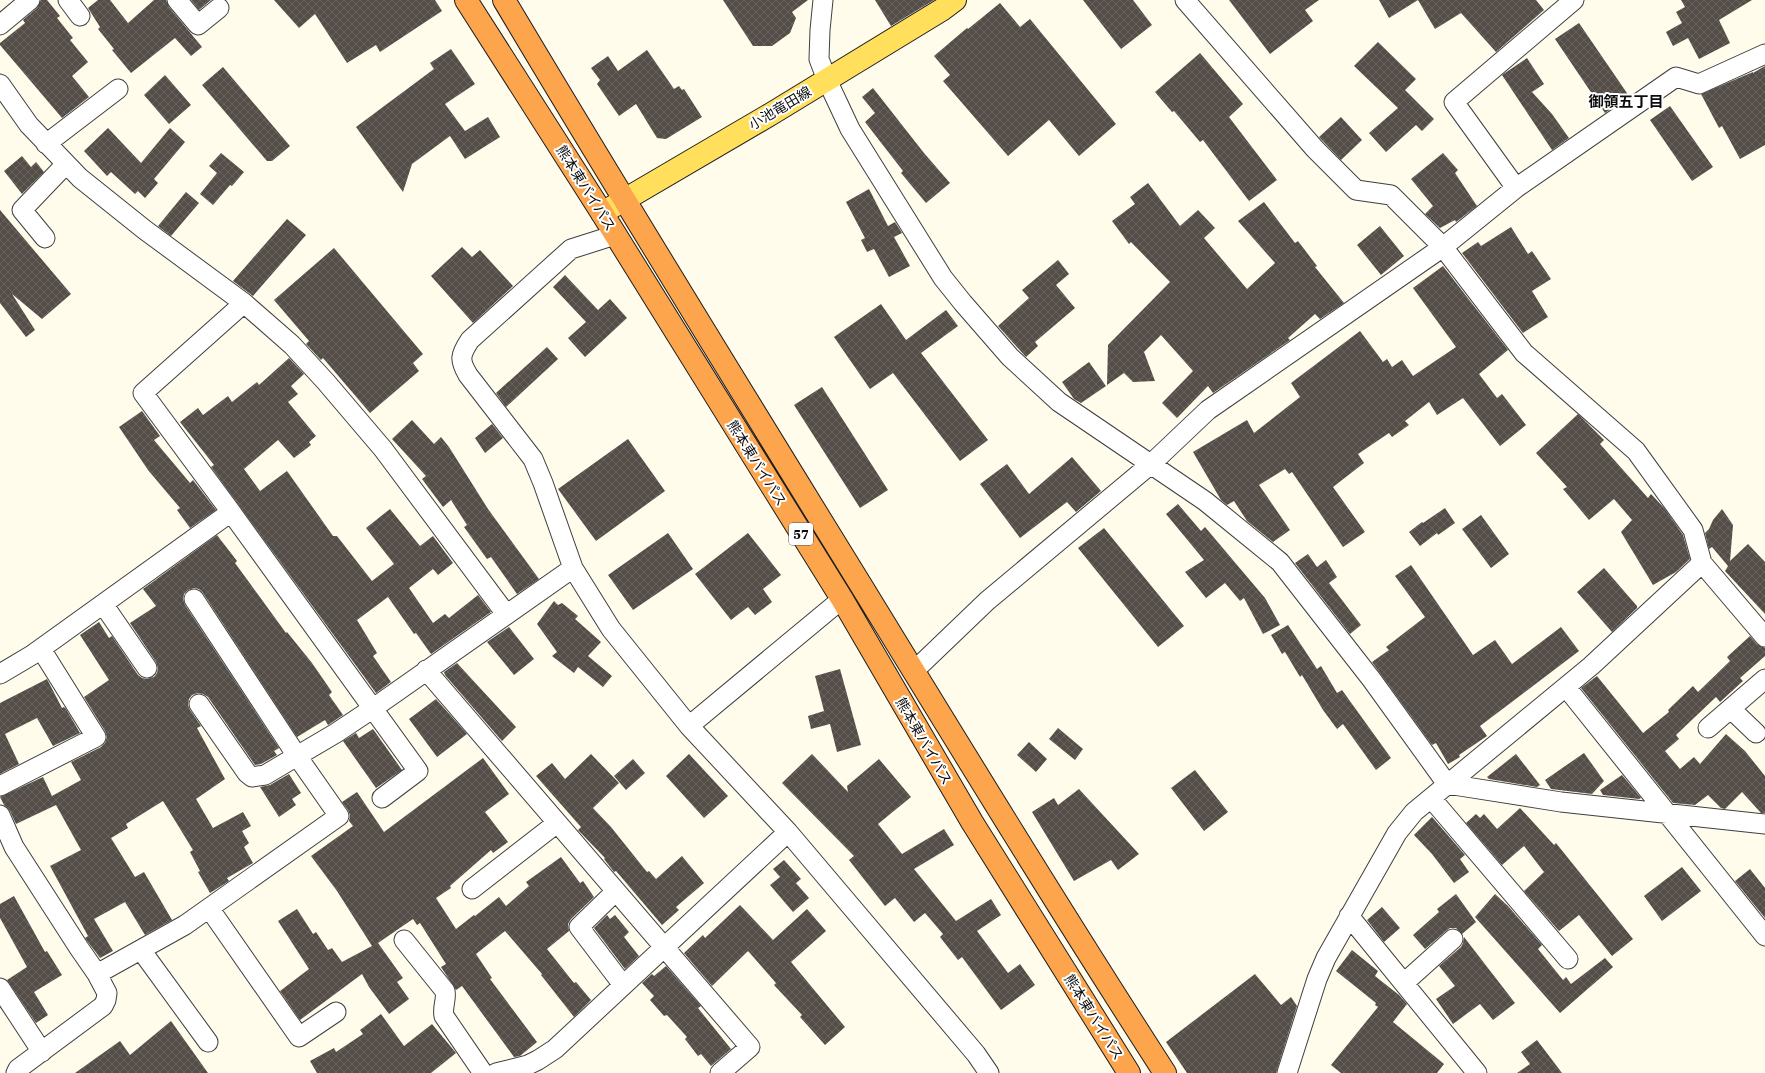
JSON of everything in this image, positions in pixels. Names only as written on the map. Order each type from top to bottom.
[{"type":"highway","name":"熊本東バイパス","points":[[466,0],[602,213],[842,599],[972,822],[1129,1073]]},
{"type":"highway","name":"熊本東バイパス","points":[[504,0],[623,200],[914,671],[1165,1073]]},
{"type":"main road","name":"小池竜田線","points":[[602,213],[827,80],[956,0]]},
{"type":"street","points":[[0,25],[30,0]]},
{"type":"street","points":[[68,0],[80,16]]},
{"type":"street","points":[[177,0],[198,25],[219,8]]},
{"type":"street","points":[[823,0],[820,30],[820,58],[827,80],[850,129],[943,278],[988,334],[1029,376],[1058,402],[1205,501],[1280,562],[1372,680],[1447,784],[1560,802],[1665,812],[1765,824]]},
{"type":"street","points":[[1185,0],[1315,149],[1356,190],[1391,195],[1443,247],[1524,353],[1636,451],[1693,530],[1702,563],[1765,638]]},
{"type":"street","points":[[1516,188],[1454,102],[1574,0]]},
{"type":"street","points":[[914,671],[987,601],[1151,464],[1208,410],[1443,247],[1516,188],[1676,77],[1699,84],[1765,54]]},
{"type":"street","points":[[0,84],[29,125],[80,178],[145,230],[244,303],[292,345],[378,443],[506,614]]},
{"type":"street","points":[[50,148],[120,95]]},
{"type":"street","points":[[44,238],[22,210],[66,164]]},
{"type":"street","points":[[615,235],[570,249],[470,340],[463,351],[461,358],[463,366],[468,376],[528,452],[538,468],[573,568],[611,629],[689,726],[788,832],[976,1054],[989,1073]]},
{"type":"street","points":[[244,303],[143,393],[418,771],[382,798]]},
{"type":"street","points":[[0,674],[41,649],[231,512]]},
{"type":"street","points":[[1287,1073],[1317,979],[1326,958],[1396,833],[1414,812],[1566,688],[1702,563]]},
{"type":"street","points":[[199,704],[247,773],[252,777],[265,775],[336,733],[372,709],[573,568]]},
{"type":"street","points":[[97,974],[185,925],[339,816],[297,756],[194,599]]},
{"type":"street","points":[[689,726],[842,599]]},
{"type":"street","points":[[103,604],[147,668]]},
{"type":"street","points":[[0,786],[103,734],[41,649]]},
{"type":"street","points":[[426,670],[750,1047],[720,1073]]},
{"type":"street","points":[[1708,728],[1765,679]]},
{"type":"street","points":[[1566,688],[1765,936]]},
{"type":"street","points":[[1731,709],[1756,733]]},
{"type":"street","points":[[1432,798],[1568,959]]},
{"type":"street","points":[[472,889],[557,823]]},
{"type":"street","points":[[2,826],[14,847],[97,974],[107,993],[103,1006],[18,1069],[16,1073]]},
{"type":"street","points":[[496,1073],[528,1065],[555,1049],[788,832]]},
{"type":"street","points":[[616,891],[579,927],[623,985]]},
{"type":"street","points":[[209,908],[299,1037],[336,1012]]},
{"type":"street","points":[[1349,916],[1477,1073]]},
{"type":"street","points":[[1404,983],[1453,939]]},
{"type":"street","points":[[404,940],[445,991],[446,997],[443,1009],[444,1016],[483,1073]]},
{"type":"street","points":[[141,950],[208,1042]]},
{"type":"street","points":[[0,988],[42,1052]]},
{"type":"building","points":[[41,0],[47,0],[60,16],[57,18],[73,38],[70,40],[88,62],[72,76],[89,97],[62,118],[0,45],[0,43],[25,23],[23,20],[37,8]]},
{"type":"building","points":[[98,0],[110,0],[128,23],[154,0],[166,0],[169,7],[202,47],[191,56],[175,38],[131,73],[112,50],[114,49],[98,29],[100,27],[88,8]]},
{"type":"building","points":[[191,0],[211,0],[199,10]]},
{"type":"building","points":[[274,0],[435,0],[442,11],[380,52],[376,45],[347,63],[315,14],[299,28]]},
{"type":"building","points":[[723,0],[808,0],[792,12],[796,18],[790,33],[772,46],[753,46]]},
{"type":"building","points":[[875,0],[934,0],[891,26]]},
{"type":"building","points":[[1083,0],[1133,0],[1152,25],[1121,49]]},
{"type":"building","points":[[1229,0],[1319,0],[1305,10],[1313,21],[1270,54]]},
{"type":"building","points":[[1379,0],[1418,0],[1389,18]]},
{"type":"building","points":[[1418,0],[1536,0],[1544,10],[1496,52],[1461,13],[1435,29]]},
{"type":"building","points":[[1681,0],[1752,0],[1719,20],[1730,43],[1699,59],[1688,38],[1673,46],[1666,32],[1682,23],[1676,12],[1685,7]]},
{"type":"building","points":[[1000,3],[1020,27],[1030,19],[1116,124],[1079,156],[1049,120],[1008,156],[943,81],[950,75],[934,56]]},
{"type":"building","points":[[1579,23],[1629,96],[1605,113],[1555,39]]},
{"type":"building","points":[[1378,42],[1416,79],[1405,90],[1434,119],[1422,131],[1416,125],[1386,152],[1369,133],[1398,108],[1354,66]]},
{"type":"building","points":[[451,49],[475,84],[445,104],[465,131],[488,117],[500,137],[465,159],[450,136],[412,164],[403,192],[356,127],[434,69],[430,63]]},
{"type":"building","points":[[647,50],[674,89],[679,86],[682,90],[684,89],[702,117],[666,139],[657,138],[636,104],[619,116],[597,84],[600,80],[591,68],[608,56],[618,71]]},
{"type":"building","points":[[1200,53],[1243,104],[1229,117],[1277,180],[1249,201],[1203,140],[1200,142],[1174,111],[1172,112],[1155,92]]},
{"type":"building","points":[[1527,58],[1544,84],[1532,92],[1552,114],[1569,138],[1552,150],[1502,75]]},
{"type":"building","points":[[1765,66],[1765,145],[1740,159],[1722,126],[1719,128],[1701,94],[1753,73]]},
{"type":"building","points":[[223,67],[290,146],[272,161],[267,161],[202,85]]},
{"type":"building","points":[[165,75],[191,105],[169,124],[144,95]]},
{"type":"building","points":[[873,88],[924,153],[950,183],[926,203],[901,173],[903,171],[865,122],[875,113],[862,97]]},
{"type":"building","points":[[1670,106],[1713,167],[1692,181],[1650,120]]},
{"type":"building","points":[[1341,117],[1362,140],[1341,160],[1319,137]]},
{"type":"building","points":[[108,128],[141,163],[170,128],[185,142],[154,179],[158,183],[145,198],[138,191],[135,194],[111,172],[107,176],[84,151]]},
{"type":"building","points":[[221,153],[244,172],[232,186],[230,185],[213,205],[200,194],[217,173],[209,166]]},
{"type":"building","points":[[1443,153],[1458,170],[1455,173],[1477,206],[1456,222],[1455,220],[1440,228],[1425,214],[1433,206],[1411,179]]},
{"type":"building","points":[[22,156],[31,167],[36,162],[44,172],[22,194],[4,171]]},
{"type":"building","points":[[1148,183],[1180,226],[1198,210],[1215,228],[1204,238],[1247,289],[1275,263],[1238,221],[1264,202],[1295,243],[1298,241],[1317,266],[1315,267],[1344,303],[1320,319],[1315,314],[1288,338],[1290,340],[1213,393],[1208,386],[1177,418],[1162,403],[1193,371],[1161,335],[1144,352],[1155,381],[1133,382],[1124,373],[1107,385],[1108,345],[1170,282],[1131,242],[1129,244],[1112,221],[1135,204],[1130,197]]},
{"type":"building","points":[[869,189],[888,226],[895,222],[902,233],[894,237],[910,266],[889,277],[874,249],[867,252],[861,240],[865,238],[846,202]]},
{"type":"building","points":[[186,192],[199,203],[171,236],[158,226]]},
{"type":"building","points":[[0,210],[71,294],[42,319],[12,294],[35,330],[26,337],[0,303]]},
{"type":"building","points":[[287,219],[306,235],[253,296],[233,281]]},
{"type":"building","points":[[1380,226],[1404,256],[1381,275],[1357,245]]},
{"type":"building","points":[[1511,227],[1528,254],[1532,251],[1551,279],[1532,291],[1548,317],[1523,333],[1462,253],[1478,242],[1481,246]]},
{"type":"building","points":[[462,247],[472,257],[480,250],[513,286],[473,323],[431,276]]},
{"type":"building","points":[[334,248],[423,354],[413,363],[419,371],[370,413],[323,358],[321,360],[306,344],[309,341],[274,300]]},
{"type":"building","points":[[1058,260],[1069,274],[1056,285],[1075,308],[1035,342],[1038,346],[1026,357],[998,326],[1029,298],[1022,290]]},
{"type":"building","points":[[1443,266],[1508,350],[1479,374],[1497,398],[1502,394],[1526,425],[1500,446],[1463,398],[1437,415],[1429,402],[1405,421],[1409,425],[1392,437],[1389,433],[1358,454],[1364,463],[1333,487],[1365,532],[1343,547],[1292,472],[1289,474],[1285,469],[1259,485],[1290,530],[1273,542],[1247,521],[1234,501],[1227,505],[1221,500],[1193,452],[1247,420],[1254,433],[1300,397],[1291,383],[1360,331],[1383,362],[1387,359],[1392,367],[1402,360],[1413,376],[1456,347],[1413,288]]},
{"type":"building","points":[[565,275],[598,310],[610,299],[627,318],[585,357],[568,338],[586,322],[553,287]]},
{"type":"building","points":[[881,304],[906,340],[946,310],[958,326],[921,353],[988,440],[960,461],[893,373],[870,389],[834,337]]},
{"type":"building","points":[[547,347],[558,359],[506,407],[496,393]]},
{"type":"building","points":[[289,358],[304,374],[291,386],[298,394],[288,402],[316,436],[309,442],[311,445],[294,458],[278,440],[244,469],[260,491],[287,471],[333,536],[337,536],[372,581],[394,564],[366,528],[390,509],[420,546],[433,536],[453,563],[438,575],[433,569],[409,588],[433,623],[445,614],[449,618],[478,595],[491,612],[431,654],[416,633],[414,634],[388,597],[357,620],[377,653],[373,656],[391,682],[376,693],[211,467],[214,465],[180,422],[198,408],[203,415],[228,396],[232,402],[257,382],[259,385]]},
{"type":"building","points":[[1089,362],[1106,386],[1081,403],[1074,399],[1062,382]]},
{"type":"building","points":[[822,387],[888,490],[860,508],[794,405]]},
{"type":"building","points":[[142,411],[160,436],[154,440],[190,483],[193,480],[216,510],[190,528],[177,510],[180,508],[148,470],[119,427]]},
{"type":"building","points":[[1578,414],[1604,440],[1600,444],[1648,498],[1651,494],[1665,509],[1683,535],[1690,559],[1676,572],[1653,585],[1621,532],[1632,520],[1614,499],[1589,520],[1563,489],[1567,487],[1536,453]]},
{"type":"building","points":[[412,420],[434,444],[441,437],[449,447],[488,509],[539,579],[517,594],[491,557],[487,559],[464,527],[467,525],[451,500],[443,507],[422,479],[426,476],[392,439]]},
{"type":"building","points":[[492,424],[503,438],[485,453],[475,438]]},
{"type":"building","points":[[628,439],[665,491],[596,541],[558,489]]},
{"type":"building","points":[[1072,457],[1101,491],[1076,512],[1067,502],[1020,538],[980,484],[1007,464],[1029,494]]},
{"type":"building","points":[[1178,504],[1201,531],[1205,527],[1265,598],[1280,625],[1263,634],[1244,598],[1240,601],[1225,583],[1206,598],[1185,572],[1204,560],[1166,514]]},
{"type":"building","points":[[1445,508],[1455,523],[1438,535],[1437,533],[1420,546],[1409,532]]},
{"type":"building","points":[[1722,509],[1733,525],[1730,561],[1748,544],[1765,562],[1765,614],[1725,571],[1728,566],[1712,547],[1709,549],[1705,533]]},
{"type":"building","points":[[1481,515],[1509,554],[1491,568],[1462,529]]},
{"type":"building","points":[[1104,528],[1184,626],[1158,647],[1078,548]]},
{"type":"building","points":[[668,533],[693,569],[633,610],[608,575]]},
{"type":"building","points":[[748,533],[781,575],[763,589],[772,602],[755,615],[748,607],[731,620],[695,574]]},
{"type":"building","points":[[217,535],[237,561],[235,563],[286,633],[287,632],[312,663],[332,692],[329,695],[343,715],[328,725],[325,720],[297,737],[203,593],[199,589],[194,588],[188,590],[184,594],[183,599],[185,605],[279,748],[274,751],[277,755],[261,764],[255,765],[208,697],[198,693],[192,695],[189,699],[188,705],[190,710],[201,726],[197,728],[225,779],[196,799],[213,828],[243,812],[251,826],[242,831],[249,843],[244,847],[253,863],[227,878],[229,881],[210,893],[198,872],[200,871],[190,852],[193,850],[163,801],[126,824],[128,828],[111,838],[135,877],[144,872],[172,920],[145,935],[125,902],[94,919],[113,951],[100,958],[85,938],[88,936],[50,866],[81,850],[56,805],[16,824],[10,811],[4,805],[0,797],[43,777],[52,796],[81,780],[71,762],[101,747],[105,743],[107,737],[105,731],[84,697],[109,680],[80,635],[99,622],[109,638],[112,636],[138,675],[147,679],[154,677],[158,668],[156,662],[130,623],[156,606],[143,589]]},
{"type":"building","points":[[1308,554],[1317,567],[1326,560],[1337,577],[1329,583],[1361,625],[1350,634],[1295,563]]},
{"type":"building","points":[[1411,565],[1473,655],[1495,640],[1512,664],[1561,627],[1579,651],[1480,726],[1487,736],[1459,755],[1460,757],[1448,764],[1436,743],[1432,745],[1372,662],[1389,650],[1386,647],[1425,617],[1395,576]]},
{"type":"building","points":[[1604,568],[1637,606],[1637,608],[1612,632],[1577,592]]},
{"type":"building","points":[[554,601],[558,605],[562,603],[578,616],[575,619],[601,642],[588,656],[612,676],[603,687],[578,667],[574,673],[552,656],[557,652],[537,624]]},
{"type":"building","points":[[1288,625],[1317,669],[1321,666],[1337,693],[1342,690],[1391,758],[1376,770],[1343,724],[1337,729],[1323,710],[1302,675],[1300,677],[1285,652],[1282,654],[1271,635]]},
{"type":"building","points":[[509,627],[534,659],[514,675],[487,642]]},
{"type":"building","points":[[1750,636],[1757,644],[1765,648],[1765,656],[1740,678],[1743,681],[1720,702],[1716,697],[1676,735],[1679,739],[1665,751],[1680,769],[1694,757],[1700,764],[1726,734],[1745,751],[1765,776],[1765,813],[1761,813],[1742,792],[1725,809],[1721,808],[1708,795],[1695,805],[1673,803],[1581,688],[1597,676],[1643,733],[1669,712],[1668,710],[1693,686],[1698,692],[1730,661],[1727,657]]},
{"type":"building","points":[[457,663],[516,727],[502,741],[445,675],[444,672]]},
{"type":"building","points":[[840,669],[861,745],[837,752],[830,724],[811,729],[808,716],[824,711],[815,676]]},
{"type":"building","points":[[47,679],[62,708],[64,707],[66,709],[80,733],[53,746],[37,718],[5,734],[19,764],[0,774],[0,703]]},
{"type":"building","points":[[436,699],[467,734],[437,757],[409,719]]},
{"type":"building","points":[[1058,728],[1083,749],[1075,760],[1049,739]]},
{"type":"building","points":[[373,729],[402,770],[376,788],[343,741],[356,733],[359,738]]},
{"type":"building","points":[[1029,742],[1047,759],[1036,772],[1017,755]]},
{"type":"building","points":[[1584,753],[1604,781],[1592,794],[1551,789],[1545,780]]},
{"type":"building","points":[[591,754],[619,783],[593,808],[611,827],[647,872],[649,871],[656,879],[682,856],[704,883],[676,907],[679,910],[662,925],[616,871],[614,872],[604,859],[605,858],[578,830],[581,827],[536,776],[552,763],[565,779]]},
{"type":"building","points":[[689,754],[728,796],[704,818],[666,776]]},
{"type":"building","points":[[812,754],[848,792],[847,786],[879,759],[911,797],[878,824],[902,854],[944,829],[954,845],[914,869],[956,921],[991,899],[1001,915],[977,931],[1008,973],[1020,964],[1035,985],[1001,1010],[962,957],[958,960],[940,937],[943,934],[925,913],[914,922],[895,898],[885,906],[849,860],[854,856],[782,783]]},
{"type":"building","points":[[1516,754],[1540,785],[1537,787],[1489,779],[1487,777]]},
{"type":"building","points":[[483,758],[509,794],[485,812],[508,842],[493,853],[491,850],[450,886],[451,888],[436,898],[456,929],[499,897],[506,906],[529,886],[526,882],[561,857],[580,883],[583,881],[594,897],[571,919],[568,924],[569,931],[547,949],[574,983],[576,982],[591,1000],[574,1017],[541,975],[542,974],[505,931],[476,954],[492,978],[490,979],[537,1042],[520,1056],[514,1057],[462,986],[456,990],[441,967],[446,964],[420,923],[417,925],[413,919],[378,943],[403,978],[397,982],[409,999],[389,1014],[369,987],[362,974],[300,1020],[280,991],[309,969],[278,921],[297,909],[313,934],[316,932],[328,950],[332,948],[342,962],[372,946],[337,891],[311,856],[353,826],[349,821],[350,815],[348,810],[342,802],[357,792],[384,832]]},
{"type":"building","points":[[633,759],[645,773],[626,790],[614,776]]},
{"type":"building","points":[[1195,770],[1228,812],[1204,831],[1171,788]]},
{"type":"building","points":[[289,774],[301,793],[292,799],[296,805],[279,817],[260,787],[270,785]]},
{"type":"building","points":[[1622,775],[1641,798],[1603,795],[1600,790]]},
{"type":"building","points":[[1079,789],[1139,854],[1118,870],[1111,860],[1074,881],[1032,812],[1054,798],[1058,805]]},
{"type":"building","points":[[1520,808],[1554,845],[1556,843],[1633,939],[1612,956],[1579,915],[1559,931],[1524,891],[1544,872],[1524,846],[1502,865],[1466,823],[1476,814],[1480,818],[1484,814],[1497,829]]},
{"type":"building","points":[[1432,817],[1465,855],[1460,859],[1469,872],[1454,883],[1432,854],[1414,835]]},
{"type":"building","points":[[784,860],[801,879],[796,883],[809,898],[793,912],[770,885],[780,877],[773,869]]},
{"type":"building","points":[[1682,867],[1701,891],[1662,921],[1644,896]]},
{"type":"building","points":[[1750,869],[1765,888],[1765,918],[1735,881]]},
{"type":"building","points":[[1456,894],[1476,922],[1462,934],[1456,928],[1450,928],[1425,949],[1413,935],[1439,912],[1437,909]]},
{"type":"building","points":[[1495,894],[1508,906],[1542,945],[1538,949],[1563,980],[1566,977],[1571,984],[1605,958],[1613,967],[1560,1013],[1475,917]]},
{"type":"building","points":[[14,896],[45,952],[47,951],[62,975],[34,992],[48,1015],[36,1023],[7,980],[27,967],[0,918],[0,904]]},
{"type":"building","points":[[740,905],[773,940],[807,909],[826,931],[791,962],[845,1027],[825,1045],[800,1017],[802,1015],[774,985],[776,983],[748,951],[712,986],[684,953],[703,935],[705,938]]},
{"type":"building","points":[[1382,907],[1400,928],[1384,942],[1367,920]]},
{"type":"building","points":[[607,915],[610,919],[615,915],[629,932],[624,937],[639,956],[625,969],[594,928]]},
{"type":"building","points":[[1464,937],[1515,1003],[1493,1020],[1480,1004],[1453,1024],[1436,999],[1455,986],[1439,966],[1461,947]]},
{"type":"building","points":[[1352,950],[1378,971],[1375,976],[1399,995],[1407,1004],[1393,1022],[1444,1064],[1437,1073],[1341,1073],[1331,1065],[1378,1007],[1375,1005],[1376,1003],[1336,971]]},
{"type":"building","points":[[666,966],[701,1006],[698,1008],[731,1049],[711,1066],[701,1054],[698,1056],[685,1039],[687,1037],[667,1015],[664,1016],[650,1000],[654,996],[642,983],[652,974],[654,976]]},
{"type":"building","points":[[1255,974],[1281,1005],[1291,997],[1297,1006],[1276,1073],[1187,1073],[1166,1042]]},
{"type":"building","points":[[381,1014],[404,1046],[432,1024],[456,1053],[431,1073],[317,1073],[310,1061],[334,1048],[336,1052],[363,1034],[360,1030]]},
{"type":"building","points":[[171,1021],[208,1073],[75,1073],[120,1041],[130,1055]]},
{"type":"building","points":[[1537,1040],[1562,1073],[1517,1073],[1530,1064],[1521,1052]]},
{"type":"district","name":"御領五丁目","points":[[1626,102]]}]
